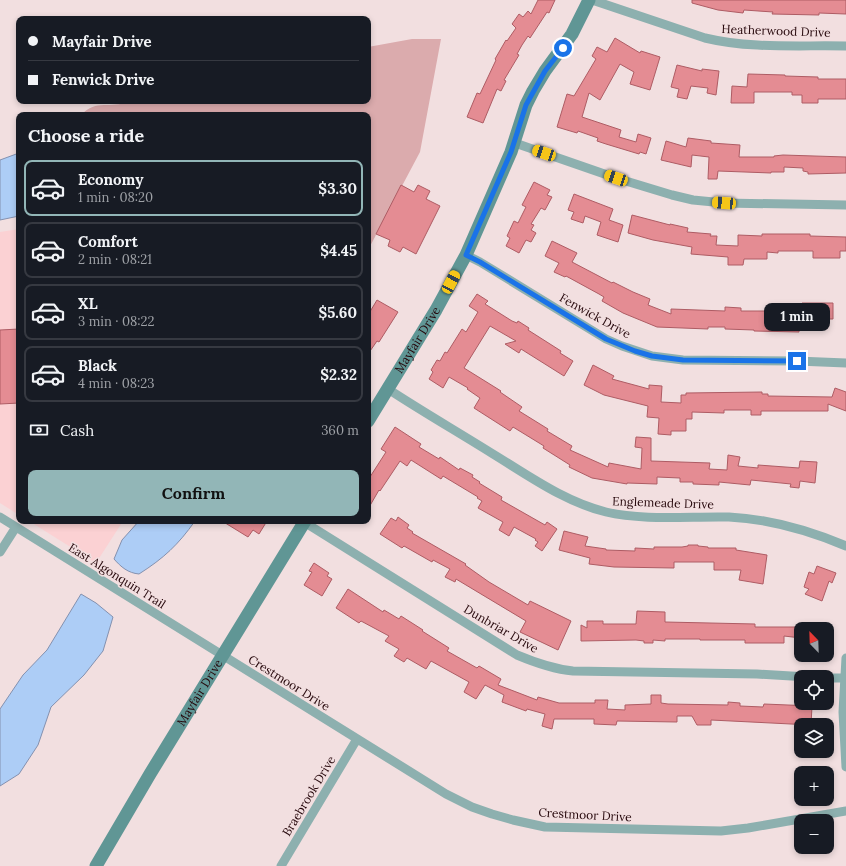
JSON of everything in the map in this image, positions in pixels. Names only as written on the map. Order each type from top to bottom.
[{"type":"street","name":"Mayfair Drive","points":[[371,416],[436,310],[466,255],[515,143],[521,120],[533,91],[545,71],[572,34],[589,0]]},
{"type":"street","name":"Heatherwood Drive","points":[[592,0],[705,38],[719,41],[746,44],[846,46]]},
{"type":"street","points":[[515,143],[616,178],[693,200],[724,203],[846,205]]},
{"type":"street","name":"Fenwick Drive","points":[[466,255],[480,262],[606,339],[647,354],[683,360],[797,361],[846,364]]},
{"type":"street","name":"Englemeade Drive","points":[[388,388],[534,479],[586,506],[606,512],[644,516],[729,517],[772,522],[806,530],[846,546]]},
{"type":"street","name":"East Algonquin Trail","points":[[0,518],[222,655]]},
{"type":"street","name":"Mayfair Drive","points":[[96,866],[222,655],[304,524]]},
{"type":"street","name":"Dunbriar Drive","points":[[308,524],[517,655],[554,669],[573,671],[757,674],[794,676]]},
{"type":"street","points":[[0,552],[16,527]]},
{"type":"street","name":"Crestmoor Drive","points":[[222,655],[446,794],[472,807],[513,820],[545,827],[721,831],[748,828],[846,811]]},
{"type":"street","points":[[846,658],[842,712],[846,767]]},
{"type":"street","points":[[834,678],[844,678]]},
{"type":"street","name":"Braebrook Drive","points":[[281,866],[357,739]]},
{"type":"shaded area","points":[[412,39],[441,39],[420,152],[371,244],[371,112],[85,112],[98,105],[119,104],[371,104],[371,46]]},
{"type":"shaded area","points":[[16,229],[16,513],[0,503],[0,232]]},
{"type":"shaded area","points":[[34,524],[121,524],[96,563]]},
{"type":"water","points":[[16,154],[16,217],[0,220],[0,160]]},
{"type":"water","points":[[136,524],[193,524],[183,537],[170,550],[139,574],[125,569],[114,559],[122,540]]},
{"type":"water","points":[[81,594],[96,603],[113,617],[103,651],[84,675],[51,707],[38,745],[19,774],[0,786],[0,709],[23,675],[47,650]]},
{"type":"building","points":[[538,0],[555,0],[549,13],[547,12],[530,38],[528,36],[522,45],[517,54],[519,55],[504,80],[506,81],[501,91],[497,89],[483,123],[467,117],[477,93],[480,94],[496,60],[495,59],[506,40],[507,41],[516,28],[512,24],[519,14],[523,17],[528,11],[531,14]]},
{"type":"building","points":[[692,0],[846,0],[846,14],[772,14],[773,12],[744,10],[743,13],[718,10],[692,3]]},
{"type":"building","points":[[615,38],[640,53],[641,51],[660,57],[650,90],[630,84],[634,72],[620,64],[600,100],[589,93],[582,117],[621,130],[619,137],[636,142],[638,134],[651,138],[646,154],[640,152],[639,154],[597,141],[598,138],[578,131],[577,133],[557,127],[567,94],[574,96],[596,59],[592,56],[597,47],[607,52]]},
{"type":"building","points":[[677,65],[702,71],[702,69],[719,71],[716,95],[707,93],[708,88],[691,86],[687,99],[677,97],[679,89],[671,87]]},
{"type":"building","points":[[748,74],[818,77],[818,79],[846,79],[846,99],[818,99],[818,103],[802,103],[802,95],[792,95],[792,92],[754,92],[754,103],[731,103],[732,86],[747,87]]},
{"type":"building","points":[[688,138],[711,141],[711,143],[740,145],[739,157],[774,157],[783,155],[846,157],[846,173],[808,174],[808,172],[803,171],[803,168],[784,167],[784,172],[771,173],[718,171],[717,179],[708,179],[709,157],[692,155],[691,167],[661,160],[666,141],[686,147]]},
{"type":"building","points":[[534,182],[550,190],[547,195],[552,197],[545,210],[541,208],[531,224],[534,225],[531,230],[536,233],[531,242],[526,240],[519,253],[506,246],[510,238],[507,236],[514,221],[518,223],[526,207],[522,205]]},
{"type":"building","points":[[401,185],[414,192],[418,185],[430,191],[426,199],[440,206],[416,254],[403,247],[400,252],[388,246],[390,240],[376,234]]},
{"type":"building","points":[[574,194],[613,209],[609,220],[623,225],[618,242],[597,235],[601,222],[585,216],[583,223],[571,219],[574,212],[568,210]]},
{"type":"building","points":[[632,215],[688,228],[687,232],[717,236],[716,245],[738,246],[738,235],[762,236],[762,234],[810,234],[810,236],[846,237],[846,251],[840,251],[840,258],[813,258],[813,251],[778,251],[778,253],[767,252],[767,259],[744,259],[743,265],[728,265],[728,257],[691,254],[692,247],[653,240],[628,233]]},
{"type":"building","points":[[552,241],[577,253],[572,262],[612,283],[613,282],[650,299],[648,305],[671,314],[671,309],[725,311],[725,307],[741,308],[741,311],[775,311],[775,314],[802,314],[802,303],[833,303],[833,319],[806,319],[806,329],[799,329],[799,332],[754,331],[725,329],[725,327],[708,327],[708,329],[657,327],[623,313],[602,301],[604,297],[599,294],[566,276],[565,277],[554,272],[559,263],[545,256]]},
{"type":"building","points":[[477,294],[488,301],[485,304],[512,321],[517,323],[518,321],[529,328],[528,330],[561,351],[560,353],[573,361],[564,376],[521,349],[519,353],[505,344],[516,341],[490,326],[464,368],[501,391],[500,392],[522,407],[519,411],[548,429],[547,431],[572,446],[570,450],[608,467],[609,463],[641,469],[642,448],[635,447],[636,437],[651,438],[651,461],[710,463],[709,469],[727,470],[728,455],[740,457],[738,466],[758,468],[758,465],[799,468],[800,461],[817,462],[815,483],[800,481],[799,488],[790,487],[791,484],[751,480],[750,485],[719,482],[719,485],[693,484],[693,482],[680,482],[680,478],[657,477],[657,484],[627,484],[592,478],[569,467],[570,465],[543,448],[544,446],[513,427],[510,431],[474,408],[480,398],[467,389],[468,388],[449,377],[443,388],[429,379],[433,372],[431,370],[437,360],[440,361],[445,352],[447,353],[462,329],[466,332],[478,312],[469,306]]},
{"type":"building","points":[[377,300],[398,312],[379,342],[377,341],[371,350],[371,310]]},
{"type":"building","points":[[16,329],[16,403],[0,404],[0,330]]},
{"type":"building","points":[[593,365],[614,376],[612,379],[649,389],[649,385],[662,386],[661,402],[681,403],[681,395],[686,395],[686,393],[762,392],[762,394],[768,394],[768,396],[832,397],[835,388],[846,392],[846,411],[828,404],[828,411],[761,411],[761,415],[751,415],[751,410],[724,410],[724,413],[692,412],[692,419],[686,419],[686,431],[671,431],[671,435],[658,434],[659,418],[647,417],[648,406],[604,395],[584,385]]},
{"type":"building","points":[[395,427],[421,444],[419,447],[439,459],[440,457],[459,470],[460,468],[473,475],[472,477],[480,482],[479,483],[502,497],[501,500],[545,525],[547,522],[557,529],[542,551],[535,546],[538,542],[535,540],[536,539],[514,527],[509,536],[499,530],[503,522],[478,508],[482,501],[477,498],[478,497],[443,476],[441,479],[411,460],[407,466],[400,461],[371,504],[371,475],[386,452],[381,449]]},
{"type":"building","points":[[398,517],[409,525],[407,528],[413,532],[412,533],[466,564],[465,565],[489,582],[528,605],[530,601],[571,621],[558,650],[520,632],[526,621],[456,579],[455,582],[445,577],[450,569],[433,560],[432,562],[404,546],[402,548],[380,534],[391,518],[396,521]]},
{"type":"building","points":[[227,524],[265,524],[259,534],[253,530],[248,537]]},
{"type":"building","points":[[564,531],[588,537],[585,546],[606,550],[635,551],[635,548],[654,549],[654,547],[682,547],[688,545],[698,545],[708,548],[736,548],[736,550],[767,555],[763,584],[739,580],[741,570],[714,570],[714,562],[674,562],[674,568],[614,567],[589,564],[590,558],[559,550]]},
{"type":"building","points":[[314,563],[329,573],[327,576],[332,579],[322,596],[304,585],[312,572],[309,571]]},
{"type":"building","points":[[817,566],[836,573],[832,583],[829,581],[822,601],[805,594],[809,589],[804,587],[809,572],[814,574]]},
{"type":"building","points":[[348,589],[383,612],[384,610],[399,619],[401,616],[449,648],[447,651],[477,668],[479,666],[501,679],[498,685],[537,700],[538,697],[559,703],[595,703],[595,700],[608,700],[607,709],[625,710],[625,705],[651,704],[651,695],[661,695],[661,703],[668,704],[728,705],[728,702],[740,703],[740,706],[763,707],[764,704],[794,705],[794,710],[812,710],[811,718],[794,718],[794,724],[711,720],[711,725],[697,725],[692,716],[677,716],[677,722],[617,721],[616,725],[594,724],[594,719],[554,719],[552,729],[542,726],[545,714],[527,709],[526,711],[502,702],[504,695],[485,685],[476,699],[464,692],[469,682],[431,661],[426,669],[407,658],[404,662],[394,656],[399,649],[385,641],[389,636],[361,621],[359,623],[336,608]]},
{"type":"building","points":[[637,611],[665,612],[665,622],[755,624],[755,627],[794,627],[794,637],[784,636],[784,643],[745,643],[745,640],[700,639],[665,639],[665,641],[653,640],[653,643],[644,643],[644,641],[636,640],[581,641],[581,625],[587,628],[587,621],[603,621],[603,624],[636,624]]},
{"type":"route","points":[[563,48],[545,71],[526,105],[515,143],[466,255],[480,262],[606,339],[635,351],[652,356],[683,360],[797,361]]}]
